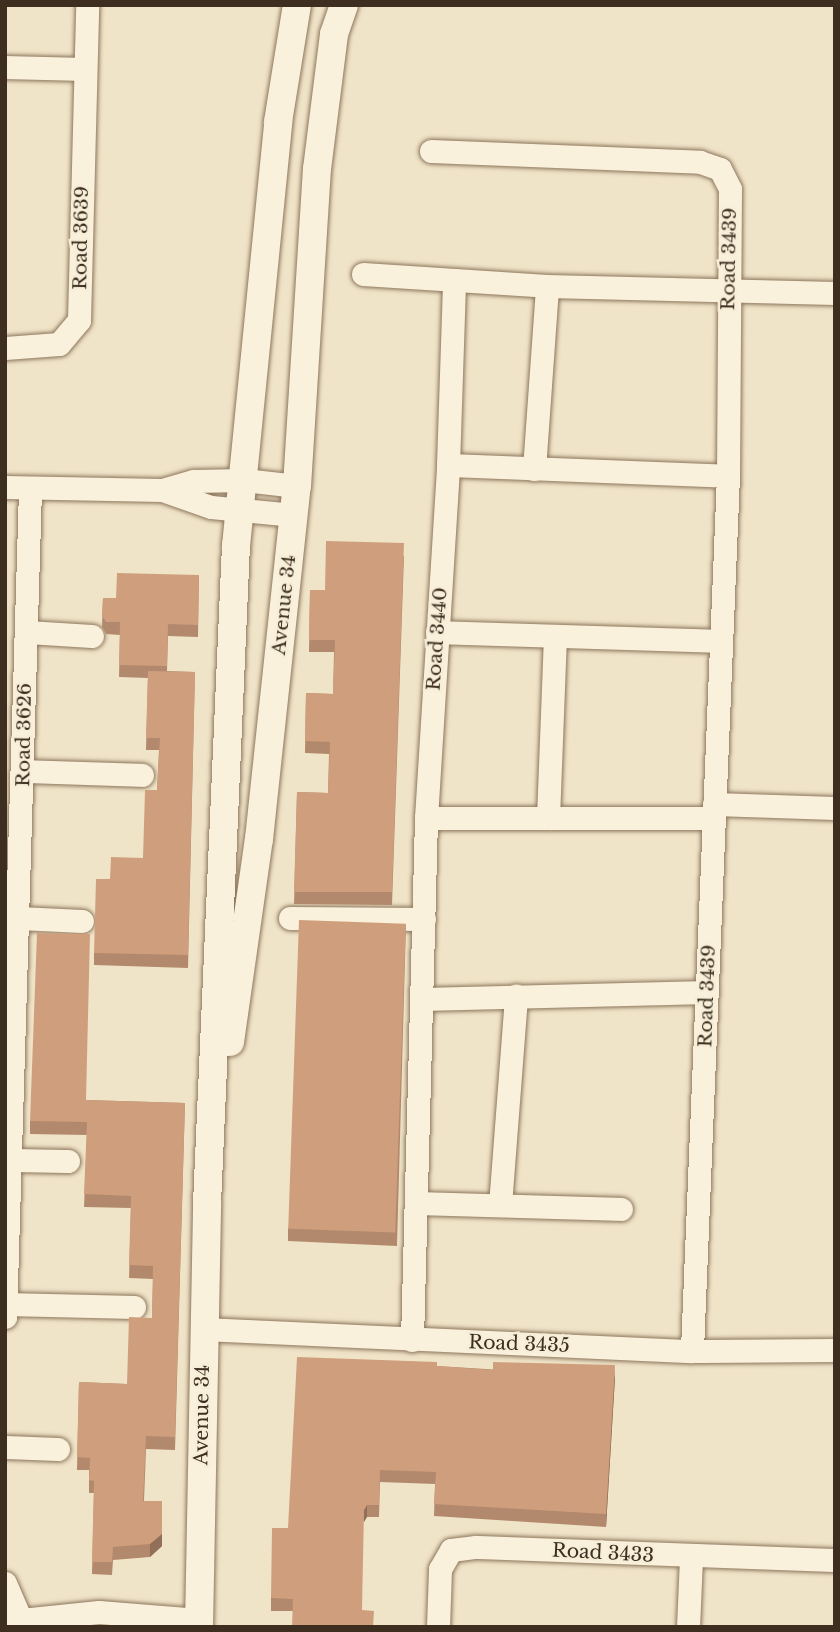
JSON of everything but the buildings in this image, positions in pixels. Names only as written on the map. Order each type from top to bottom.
[{"type":"street","name":"Road 3639","points":[[5,348],[60,344],[79,320],[87,5]]},
{"type":"street","name":"Avenue 34","points":[[199,1624],[207,1204],[241,508],[278,122],[297,5]]},
{"type":"street","name":"Avenue 34","points":[[207,1204],[259,839],[297,486],[317,169],[334,34],[344,5]]},
{"type":"street","points":[[334,34],[358,5]]},
{"type":"street","points":[[5,67],[84,69]]},
{"type":"street","name":"Road 3439","points":[[431,150],[700,162],[720,169],[730,189],[728,476],[692,1351]]},
{"type":"street","points":[[363,274],[547,286],[728,288],[835,293]]},
{"type":"street","name":"Road 3440","points":[[412,1340],[419,1203],[426,818],[448,465],[454,280]]},
{"type":"street","points":[[534,469],[547,286]]},
{"type":"street","points":[[448,465],[728,476]]},
{"type":"street","points":[[5,487],[162,490],[194,481],[244,480],[297,486]]},
{"type":"street","name":"Road 3626","points":[[5,1317],[11,1160],[10,1090],[19,918],[13,869],[23,771],[30,488]]},
{"type":"street","points":[[162,490],[194,503],[294,515]]},
{"type":"street","points":[[27,632],[92,636]]},
{"type":"street","points":[[437,632],[555,638],[720,641]]},
{"type":"street","points":[[548,818],[555,638]]},
{"type":"street","points":[[23,771],[142,775]]},
{"type":"street","points":[[426,818],[548,818],[835,808]]},
{"type":"street","points":[[19,918],[82,921]]},
{"type":"street","points":[[290,918],[424,919]]},
{"type":"street","points":[[423,999],[707,992]]},
{"type":"street","points":[[500,1205],[516,996]]},
{"type":"street","points":[[11,1160],[68,1161]]},
{"type":"street","points":[[419,1203],[621,1209]]},
{"type":"street","points":[[6,1304],[134,1307]]},
{"type":"street","name":"Road 3435","points":[[203,1329],[692,1351],[835,1350]]},
{"type":"street","points":[[5,1447],[58,1450]]},
{"type":"street","name":"Road 3433","points":[[438,1627],[440,1569],[450,1550],[476,1547],[691,1557],[835,1560]]},
{"type":"street","points":[[688,1627],[691,1557]]},
{"type":"street","points":[[5,1583],[13,1624],[99,1612],[199,1624]]}]
